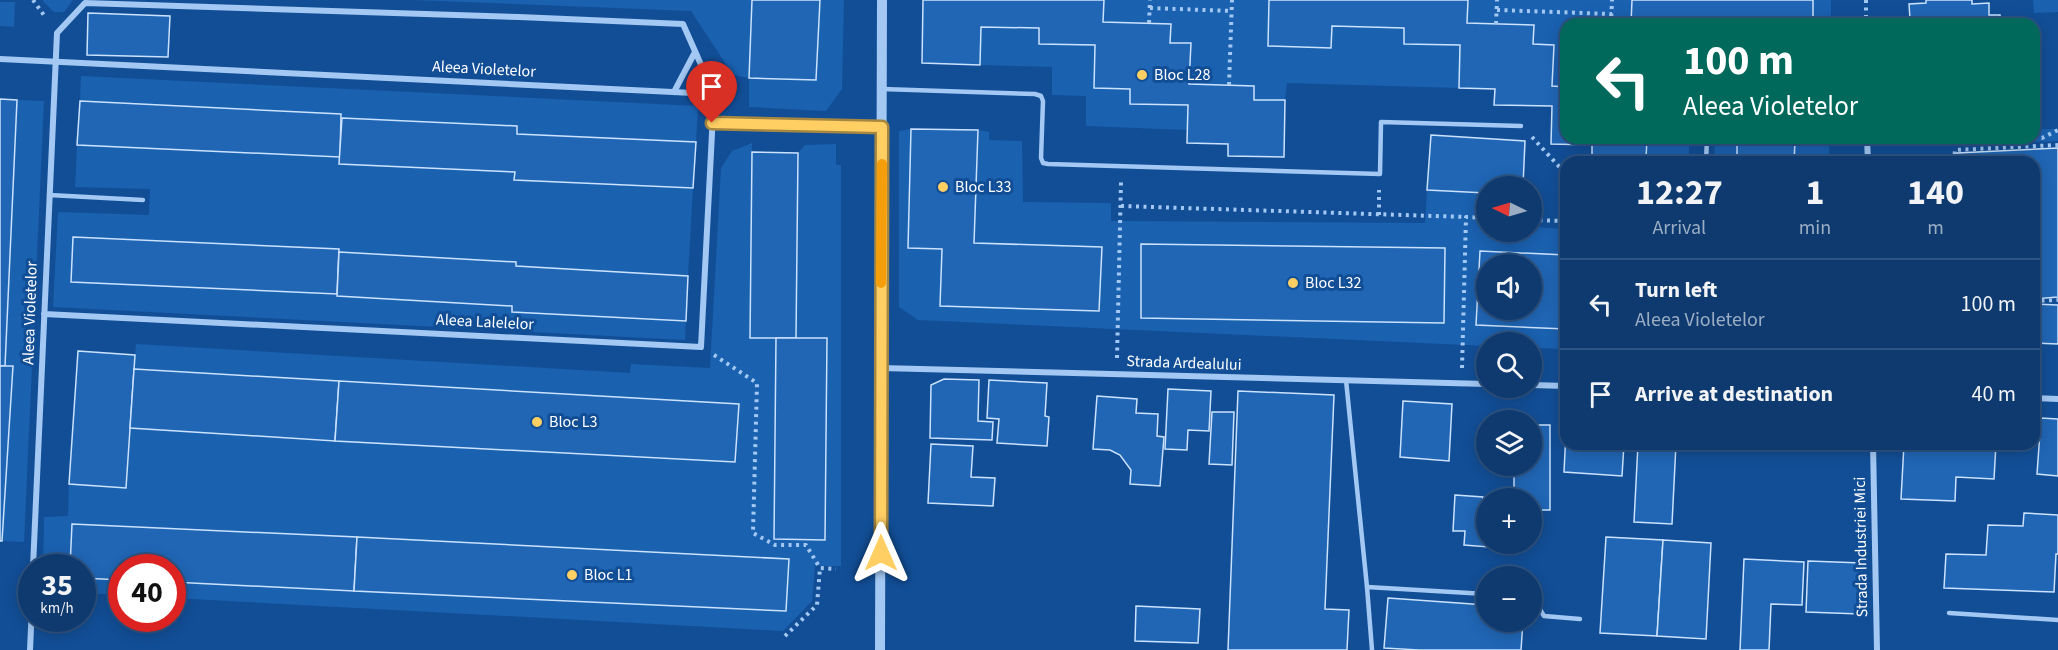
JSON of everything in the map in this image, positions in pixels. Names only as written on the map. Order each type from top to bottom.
[{"type":"street","points":[[880,650],[882,0]]},
{"type":"street","points":[[55,61],[57,33],[85,3],[683,24],[714,94],[701,347]]},
{"type":"street","points":[[674,92],[695,52]]},
{"type":"street","name":"Aleea Violetelor","points":[[0,59],[714,94]]},
{"type":"street","name":"Aleea Violetelor","points":[[34,554],[55,61]]},
{"type":"street","points":[[712,123],[882,127]]},
{"type":"street","name":"Aleea Lalelelor","points":[[44,314],[701,347]]},
{"type":"street","name":"Strada Ardealului","points":[[881,368],[1476,384]]},
{"type":"street","points":[[1542,385],[1560,386]]},
{"type":"street","points":[[2040,398],[2058,399]]},
{"type":"street","name":"Strada Industriei Mici","points":[[1873,450],[1876,650]]},
{"type":"street","points":[[30,650],[31,632]]},
{"type":"lane","points":[[882,89],[1041,96],[1043,101],[1041,158],[1043,163],[1380,174],[1381,122],[1521,126]]},
{"type":"lane","points":[[49,195],[143,200]]},
{"type":"lane","points":[[1346,381],[1372,650]]},
{"type":"lane","points":[[1367,587],[1476,593]]},
{"type":"lane","points":[[1542,613],[1544,616],[1580,619]]},
{"type":"lane","points":[[1949,613],[2058,620]]},
{"type":"path","points":[[1149,23],[1150,0]]},
{"type":"path","points":[[1229,85],[1232,0]]},
{"type":"path","points":[[1496,24],[1497,0]]},
{"type":"path","points":[[1612,0],[1612,18]]},
{"type":"path","points":[[1866,0],[1866,18]]},
{"type":"path","points":[[1149,8],[1232,11]]},
{"type":"path","points":[[1497,10],[1612,14]]},
{"type":"path","points":[[1521,126],[1560,168]]},
{"type":"path","points":[[2040,138],[2058,130]]},
{"type":"path","points":[[1996,148],[1997,144]]},
{"type":"path","points":[[1954,156],[1955,150],[2058,145]]},
{"type":"path","points":[[1116,374],[1122,166]]},
{"type":"path","points":[[1379,215],[1380,174]]},
{"type":"path","points":[[1121,206],[1476,218]]},
{"type":"path","points":[[1461,384],[1466,217]]},
{"type":"path","points":[[1542,220],[1560,221]]},
{"type":"path","points":[[2040,301],[2058,300]]},
{"type":"path","points":[[701,347],[757,383],[753,533],[775,546],[806,545],[819,568],[817,605],[784,636]]},
{"type":"path","points":[[819,568],[836,569]]},
{"type":"shaded area","points":[[42,0],[73,0],[64,12],[54,12]]},
{"type":"shaded area","points":[[412,0],[752,0],[749,77],[816,80],[820,0],[844,0],[842,89],[826,111],[749,107],[749,78],[733,75],[691,11]]},
{"type":"shaded area","points":[[1104,0],[1269,0],[1332,26],[1404,28],[1404,44],[1460,45],[1459,88],[1287,83],[1285,100],[1254,100],[1254,86],[1189,84],[1191,43],[1170,43],[1170,24],[1103,22]]},
{"type":"shaded area","points":[[1468,0],[1632,0],[1631,18],[1560,18],[1560,87],[1552,86],[1553,45],[1533,44],[1534,25],[1467,23]]},
{"type":"shaded area","points":[[1813,0],[1831,0],[1831,18],[1813,18]]},
{"type":"shaded area","points":[[2033,0],[2058,0],[2058,12],[2034,13]]},
{"type":"shaded area","points":[[0,2],[15,2],[14,27],[0,26]]},
{"type":"shaded area","points":[[981,27],[1039,28],[1039,44],[1095,45],[1095,88],[1130,89],[1130,104],[1188,105],[1187,130],[1086,126],[1086,96],[1052,95],[1052,67],[980,65]]},
{"type":"shaded area","points":[[81,76],[698,106],[696,142],[517,134],[517,126],[342,118],[341,114],[80,101]]},
{"type":"shaded area","points":[[17,100],[44,101],[24,542],[2,541],[13,367],[5,366]]},
{"type":"shaded area","points":[[911,129],[908,248],[942,249],[941,306],[1099,310],[1101,247],[974,243],[978,130],[989,132],[989,140],[1022,141],[1023,202],[1111,203],[1111,221],[1425,223],[1427,190],[1476,192],[1476,242],[1542,242],[1542,228],[1560,229],[1560,255],[1480,251],[1480,254],[1476,254],[1476,324],[1560,329],[1560,349],[1542,348],[1542,332],[1476,332],[1476,346],[918,320],[899,307],[899,131]],"holes":[[[1141,245],[1445,248],[1444,322],[1141,318]]]},
{"type":"shaded area","points":[[2040,129],[2058,129],[2058,141],[2040,142]]},
{"type":"shaded area","points":[[752,143],[750,337],[776,338],[775,539],[825,540],[827,339],[796,338],[798,153],[805,145],[836,144],[836,165],[841,165],[841,566],[815,566],[812,601],[783,631],[186,599],[186,583],[786,611],[788,559],[73,524],[71,554],[43,554],[44,517],[68,516],[69,484],[126,488],[130,428],[735,462],[738,404],[134,369],[136,344],[630,373],[631,364],[710,368],[721,168],[732,151]]},
{"type":"shaded area","points":[[1647,144],[1689,144],[1689,156],[1646,156]]},
{"type":"shaded area","points":[[1715,144],[1737,144],[1737,156],[1714,156]]},
{"type":"shaded area","points":[[1795,144],[1829,144],[1829,156],[1794,156]]},
{"type":"shaded area","points":[[1963,144],[1999,144],[1960,146]]},
{"type":"shaded area","points":[[77,145],[340,157],[339,164],[515,172],[514,180],[693,188],[688,276],[516,266],[516,262],[339,252],[339,249],[73,237],[337,294],[337,296],[512,306],[513,312],[686,321],[685,340],[53,307],[58,212],[149,215],[150,189],[75,187]]},
{"type":"shaded area","points":[[96,579],[108,579],[108,594],[96,594]]},
{"type":"building","points":[[752,0],[820,0],[816,80],[749,78]]},
{"type":"building","name":"Bloc L28","points":[[923,0],[1104,0],[1103,22],[1171,24],[1170,43],[1191,43],[1189,84],[1254,86],[1254,100],[1285,100],[1284,157],[1228,156],[1228,144],[1187,143],[1188,105],[1130,104],[1130,89],[1094,88],[1095,45],[1039,44],[1039,28],[981,27],[980,65],[922,63]]},
{"type":"building","points":[[1269,0],[1468,0],[1467,23],[1534,25],[1533,44],[1554,45],[1552,86],[1560,87],[1560,144],[1647,144],[1646,156],[1592,156],[1592,145],[1551,144],[1552,106],[1494,105],[1495,89],[1459,88],[1460,45],[1404,44],[1404,28],[1332,26],[1331,48],[1268,46]]},
{"type":"building","points":[[1632,0],[1813,0],[1813,18],[1631,18]]},
{"type":"building","points":[[1926,0],[1972,0],[1972,4],[1989,3],[1989,15],[2000,15],[2000,18],[1910,18],[1909,4],[1926,3]]},
{"type":"building","points":[[88,13],[170,16],[168,57],[87,55]]},
{"type":"building","points":[[0,99],[17,100],[5,366],[0,366]]},
{"type":"building","points":[[80,101],[341,114],[340,157],[77,145]]},
{"type":"building","points":[[342,118],[517,126],[517,134],[696,142],[693,188],[514,180],[515,172],[339,164]]},
{"type":"building","name":"Bloc L33","points":[[911,129],[978,130],[974,243],[1102,247],[1099,311],[940,306],[942,249],[908,248]]},
{"type":"building","points":[[1431,135],[1525,141],[1523,176],[1476,176],[1476,192],[1427,190]]},
{"type":"building","points":[[1737,144],[1795,144],[1794,156],[1737,156]]},
{"type":"building","points":[[2058,148],[2058,297],[2040,298],[2040,156],[1957,156],[1957,153]]},
{"type":"building","points":[[752,152],[798,153],[796,338],[750,338]]},
{"type":"building","points":[[73,237],[339,249],[337,294],[71,282]]},
{"type":"building","name":"Bloc L32","points":[[1141,244],[1445,248],[1444,323],[1141,318]]},
{"type":"building","points":[[1480,251],[1560,255],[1560,329],[1476,325],[1476,320],[1542,320],[1542,254],[1480,254]]},
{"type":"building","points":[[339,252],[516,262],[516,266],[688,276],[686,321],[512,312],[512,306],[337,296]]},
{"type":"building","points":[[2040,304],[2058,305],[2058,344],[2040,343]]},
{"type":"building","points":[[776,338],[827,338],[825,540],[774,539]]},
{"type":"building","points":[[78,351],[135,355],[126,488],[69,484]]},
{"type":"building","points":[[0,366],[13,366],[2,541],[0,541]]},
{"type":"building","points":[[134,369],[339,381],[335,441],[130,428]]},
{"type":"building","points":[[944,379],[979,380],[978,421],[993,422],[992,440],[930,438],[931,385]]},
{"type":"building","points":[[989,380],[1047,383],[1045,416],[1049,417],[1047,446],[997,443],[999,419],[987,418]]},
{"type":"building","name":"Bloc L3","points":[[339,381],[739,404],[735,462],[335,441]]},
{"type":"building","points":[[1168,389],[1211,391],[1209,431],[1188,430],[1187,450],[1165,449]]},
{"type":"building","points":[[1238,391],[1334,395],[1325,609],[1349,610],[1347,650],[1228,650]]},
{"type":"building","points":[[1097,396],[1137,399],[1136,413],[1158,414],[1157,436],[1164,437],[1160,486],[1130,484],[1131,470],[1120,455],[1110,450],[1093,449]]},
{"type":"building","points":[[1403,401],[1452,404],[1449,461],[1400,457]]},
{"type":"building","points":[[1212,412],[1234,412],[1232,465],[1209,464]]},
{"type":"building","points":[[2041,418],[2058,419],[2058,476],[2037,474]]},
{"type":"building","points":[[1542,425],[1550,425],[1550,510],[1542,510],[1542,488],[1514,488],[1514,476],[1542,476]]},
{"type":"building","points":[[931,444],[973,446],[971,477],[995,478],[993,506],[928,503]]},
{"type":"building","points":[[1565,450],[1624,450],[1622,476],[1564,472]]},
{"type":"building","points":[[1638,450],[1676,450],[1672,524],[1634,522]]},
{"type":"building","points":[[1904,450],[1996,450],[1994,479],[1956,477],[1955,501],[1901,499]]},
{"type":"building","points":[[1455,495],[1476,496],[1476,546],[1464,545],[1465,531],[1453,531]]},
{"type":"building","points":[[2024,513],[2058,515],[2058,554],[2056,554],[2054,592],[1944,588],[1946,554],[1986,555],[1988,525],[2023,526]]},
{"type":"building","points":[[72,524],[357,537],[354,591],[186,583],[186,554],[108,554],[108,579],[96,579],[96,554],[71,554]]},
{"type":"building","name":"Bloc L1","points":[[357,537],[789,559],[786,611],[354,591]]},
{"type":"building","points":[[1606,537],[1663,540],[1657,636],[1600,633]]},
{"type":"building","points":[[1663,540],[1711,543],[1706,639],[1657,636]]},
{"type":"building","points":[[1744,559],[1804,562],[1802,605],[1771,604],[1769,650],[1740,650]]},
{"type":"building","points":[[1808,561],[1862,563],[1860,614],[1806,612]]},
{"type":"building","points":[[1388,598],[1476,604],[1476,632],[1522,632],[1521,650],[1384,648]]},
{"type":"building","points":[[1136,606],[1200,609],[1198,643],[1135,641]]},
{"type":"slow traffic","points":[[881,283],[882,164]]},
{"type":"place","name":"Bloc L28","points":[[1142,75]]},
{"type":"place","name":"Bloc L33","points":[[943,187]]},
{"type":"place","name":"Bloc L32","points":[[1293,283]]},
{"type":"place","name":"Bloc L3","points":[[537,422]]},
{"type":"place","name":"Bloc L1","points":[[572,575]]},
{"type":"route","points":[[712,123],[882,127],[881,553]]}]
